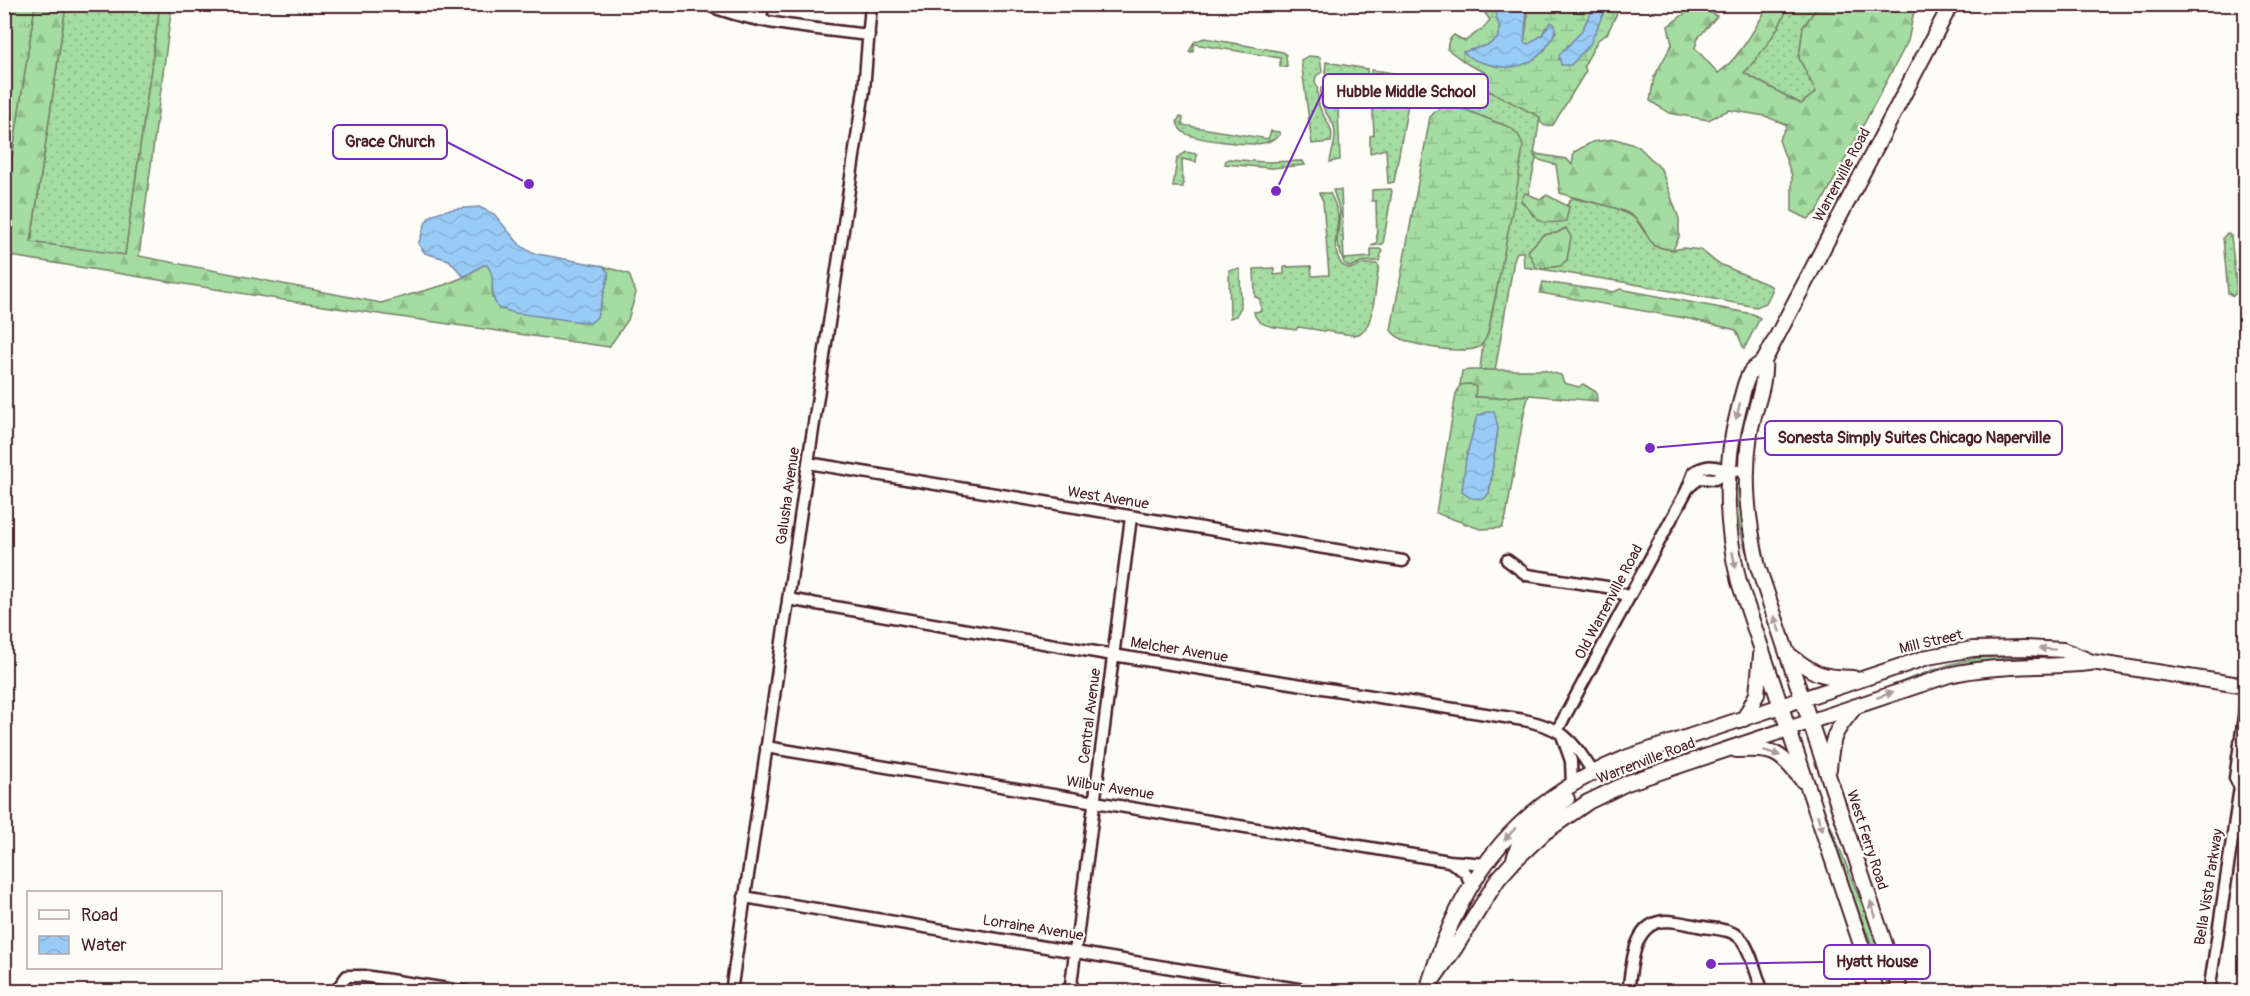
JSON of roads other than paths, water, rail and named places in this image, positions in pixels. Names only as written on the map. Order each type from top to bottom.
[{"type":"main road","name":"Warrenville Road","points":[[1427,986],[1455,948],[1498,879],[1514,861],[1566,816],[1609,790],[1788,728],[1736,568],[1728,520],[1728,471],[1733,431],[1750,372],[1764,361],[1951,4]]},
{"type":"main road","name":"Warrenville Road","points":[[1764,361],[1765,376],[1752,421],[1746,470],[1747,505],[1753,546],[1803,699]]},
{"type":"main road","points":[[1744,719],[1759,685],[1761,647]]},
{"type":"main road","name":"Mill Street","points":[[1782,706],[1928,657],[1973,649],[2062,650],[2092,662],[2246,686]]},
{"type":"main road","points":[[1787,653],[1805,668],[1823,676],[1864,678]]},
{"type":"main road","name":"Mill Street","points":[[1788,728],[1969,670],[2015,665],[2060,666],[2092,662]]},
{"type":"main road","name":"West Ferry Road","points":[[1803,699],[1901,992]]},
{"type":"main road","points":[[1829,777],[1832,740],[1837,730],[1858,705]]},
{"type":"main road","name":"Warrenville Road","points":[[1427,986],[1449,926],[1471,885],[1499,846],[1521,822],[1541,806],[1593,772],[1628,757],[1782,706]]},
{"type":"main road","points":[[1788,728],[1876,992]]},
{"type":"main road","points":[[1722,751],[1769,750],[1786,760],[1808,786]]},
{"type":"main road","points":[[1514,861],[1520,840],[1554,808],[1584,788],[1593,772]]},
{"type":"street","points":[[705,4],[729,8],[761,19],[869,34]]},
{"type":"street","points":[[761,19],[763,4]]},
{"type":"street","name":"Galusha Avenue","points":[[731,992],[864,90],[871,4]]},
{"type":"street","name":"West Avenue","points":[[808,463],[1403,561]]},
{"type":"street","name":"Old Warrenville Road","points":[[1560,732],[1687,490],[1690,478],[1699,469],[1718,466],[1728,471]]},
{"type":"street","points":[[1728,471],[1746,470]]},
{"type":"street","name":"Central Avenue","points":[[1070,992],[1131,517]]},
{"type":"street","points":[[1507,561],[1527,575],[1607,587],[1629,597]]},
{"type":"street","name":"Melcher Avenue","points":[[788,599],[1113,655],[1524,720],[1560,732]]},
{"type":"street","name":"Bella Vista Parkway","points":[[2209,992],[2243,785],[2235,778],[2246,703]]},
{"type":"street","points":[[1560,732],[1576,747],[1593,772]]},
{"type":"street","points":[[1560,732],[1571,761],[1572,786]]},
{"type":"street","name":"Wilbur Avenue","points":[[766,747],[1449,861],[1486,864]]},
{"type":"street","points":[[1449,861],[1466,873],[1471,885]]},
{"type":"street","name":"Lorraine Avenue","points":[[744,897],[1076,950],[1316,992]]},
{"type":"street","points":[[1628,992],[1634,952],[1641,934],[1651,925],[1666,921],[1724,930],[1737,935],[1746,947],[1763,992]]},
{"type":"street","points":[[336,992],[347,976],[364,976],[467,992]]},
{"type":"water","points":[[1524,5],[1527,8],[1524,43],[1529,44],[1542,35],[1551,22],[1555,25],[1555,32],[1550,42],[1537,57],[1521,65],[1503,67],[1470,58],[1463,52],[1488,45],[1497,39],[1500,27],[1496,10]]},
{"type":"water","points":[[1595,5],[1607,5],[1590,44],[1571,65],[1561,65],[1559,55],[1581,32]]},
{"type":"water","points":[[479,207],[494,214],[520,245],[532,253],[603,266],[608,272],[608,278],[597,317],[590,323],[515,313],[498,308],[493,296],[492,276],[487,265],[483,265],[464,277],[449,260],[425,253],[418,244],[430,216],[450,209]]},
{"type":"water","points":[[1494,411],[1498,428],[1489,493],[1485,498],[1478,499],[1467,496],[1462,491],[1466,458],[1477,416]]},
{"type":"place","name":"Grace Church","points":[[529,184]]},
{"type":"place","name":"Hubble Middle School","points":[[1276,191]]},
{"type":"place","name":"Sonesta Simply Suites Chicago Naperville","points":[[1650,448]]},
{"type":"place","name":"Hyatt House","points":[[1711,964]]}]
